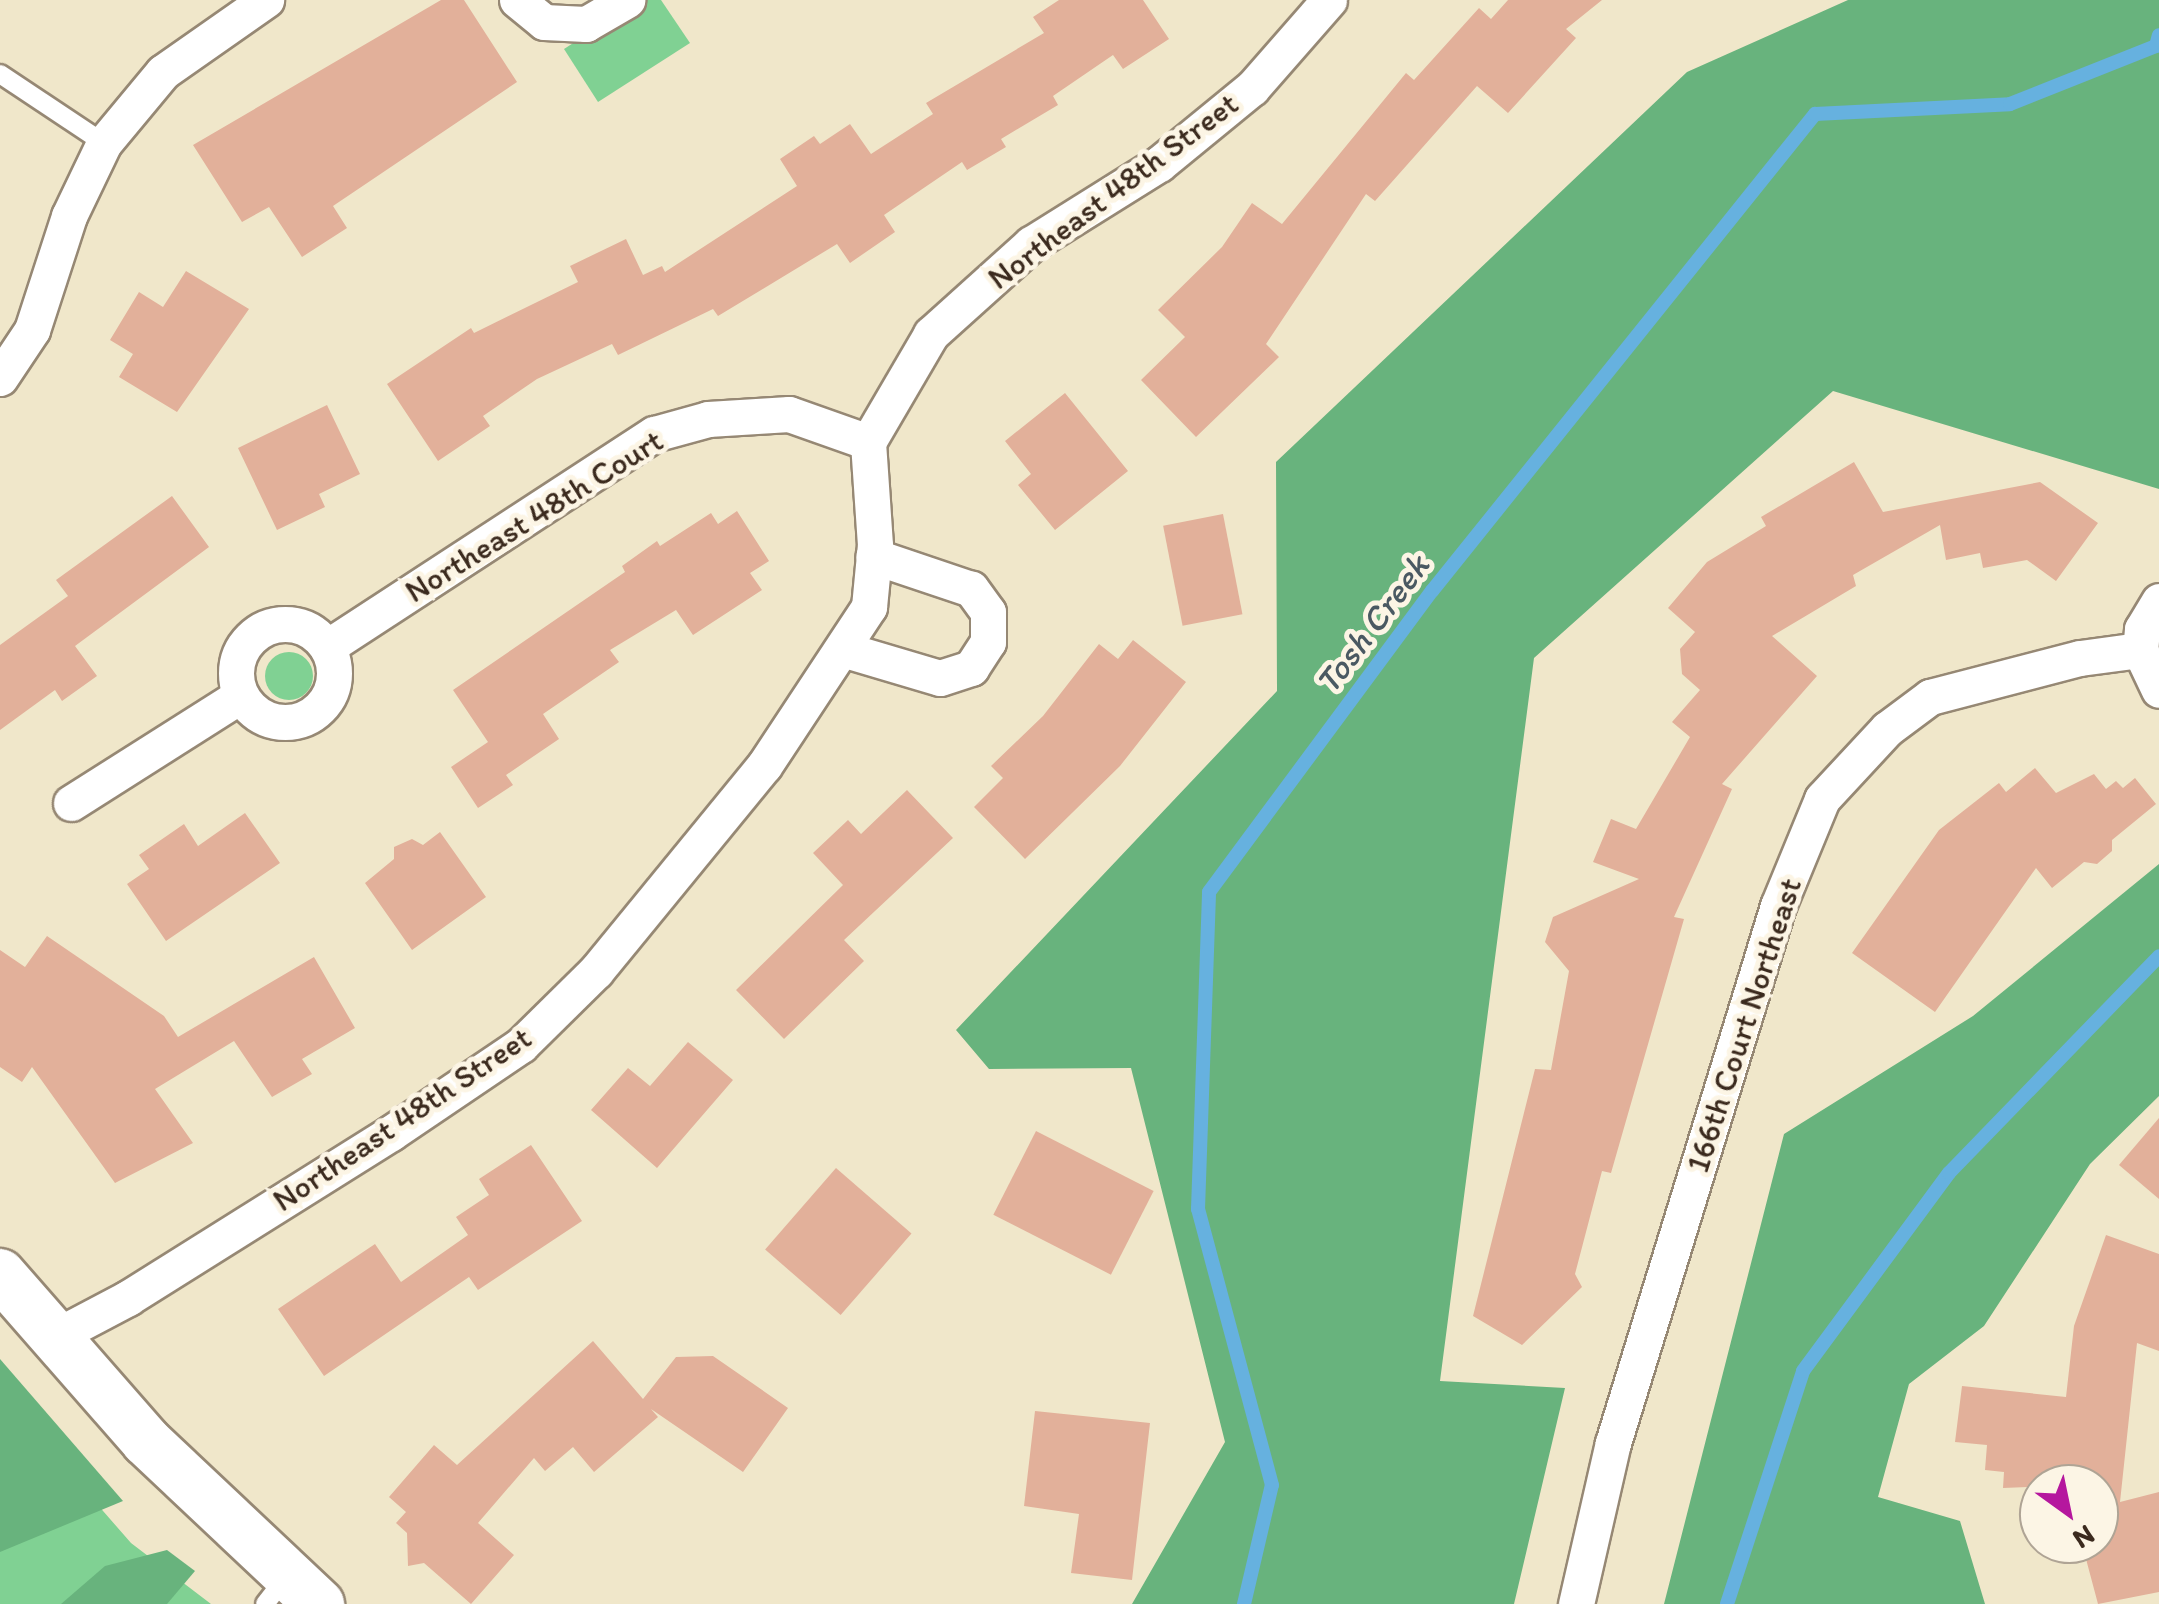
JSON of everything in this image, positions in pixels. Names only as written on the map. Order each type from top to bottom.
[{"type":"main road","points":[[0,1274],[146,1442],[290,1595]]},
{"type":"street","points":[[0,378],[32,330],[70,216],[104,143],[163,72],[266,0]]},
{"type":"street","points":[[517,0],[544,22],[586,24],[627,0]]},
{"type":"street","name":"Northeast 48th Street","points":[[54,1337],[128,1298],[521,1045],[596,970],[752,780],[869,607],[873,556],[868,442],[931,334],[1031,244],[1159,164],[1252,88],[1329,0]]},
{"type":"street","name":"Northeast 48th Court","points":[[327,647],[654,434],[708,419],[789,414],[868,442]]},
{"type":"street","points":[[842,649],[940,678],[970,668],[988,642],[988,612],[971,589],[873,556]]},
{"type":"street","points":[[2159,601],[2142,629],[2140,650],[2159,690]]},
{"type":"street","points":[[297,625],[327,647],[333,687],[313,714],[298,721],[265,719],[241,696],[236,679],[242,649],[266,628],[297,625]]},
{"type":"street","name":"166th Court Northeast","points":[[1576,1604],[1612,1443],[1778,906],[1822,800],[1886,730],[1930,697],[2080,658],[2140,650]]},
{"type":"street","points":[[72,803],[241,696]]},
{"type":"lane","points":[[0,74],[104,143]]},
{"type":"green space","points":[[640,0],[661,0],[690,43],[598,102],[564,49]]},
{"type":"green space","points":[[1848,0],[2159,0],[2159,489],[1833,391],[1534,658],[1440,1381],[1565,1388],[1514,1604],[1132,1604],[1225,1442],[1131,1068],[989,1069],[956,1030],[1277,691],[1276,462],[1687,72]]},
{"type":"green space","points":[[289,652],[306,659],[313,676],[306,693],[289,700],[272,693],[265,676],[272,659]]},
{"type":"green space","points":[[2159,864],[2159,1096],[2090,1164],[1984,1326],[1909,1384],[1878,1497],[1960,1521],[1985,1604],[1664,1604],[1784,1134],[1973,1016]]},
{"type":"green space","points":[[0,1359],[123,1501],[0,1552]]},
{"type":"green space","points":[[0,1393],[131,1543],[211,1604],[0,1604]]},
{"type":"green space","points":[[167,1550],[195,1571],[167,1604],[61,1604],[105,1566]]},
{"type":"building","points":[[441,0],[464,0],[517,82],[333,206],[347,228],[302,257],[269,207],[242,222],[193,145]]},
{"type":"building","points":[[1059,0],[1143,0],[1169,39],[1123,69],[1113,55],[1053,96],[1058,105],[1001,139],[1006,147],[967,170],[962,162],[884,215],[895,232],[850,263],[837,244],[718,316],[713,309],[618,355],[612,344],[537,379],[483,416],[490,426],[438,461],[387,384],[471,328],[474,333],[578,282],[570,266],[626,239],[643,275],[662,266],[665,272],[797,186],[780,159],[814,136],[820,144],[850,124],[871,154],[933,114],[926,103],[1044,33],[1033,17]]},
{"type":"building","points":[[1508,0],[1602,0],[1566,29],[1576,38],[1508,113],[1477,86],[1375,201],[1366,194],[1266,344],[1279,357],[1196,437],[1141,380],[1185,337],[1158,310],[1222,247],[1252,203],[1282,224],[1406,73],[1414,80],[1479,8],[1491,19]]},
{"type":"building","points":[[186,271],[249,309],[177,412],[119,377],[133,354],[110,340],[139,292],[163,307]]},
{"type":"building","points":[[1065,393],[1128,471],[1055,530],[1018,485],[1031,474],[1005,441]]},
{"type":"building","points":[[327,405],[360,474],[319,494],[325,507],[277,530],[238,448]]},
{"type":"building","points":[[1854,462],[1883,512],[2040,482],[2098,523],[2056,581],[2027,560],[1983,568],[1980,553],[1946,560],[1940,525],[1853,575],[1856,586],[1772,636],[1817,676],[1722,784],[1732,789],[1674,917],[1684,919],[1611,1173],[1602,1171],[1575,1274],[1582,1287],[1522,1345],[1473,1316],[1535,1069],[1551,1070],[1569,971],[1545,942],[1553,917],[1639,879],[1593,862],[1611,819],[1636,829],[1690,737],[1672,722],[1700,690],[1682,674],[1680,649],[1695,632],[1668,608],[1707,562],[1766,526],[1761,517]]},
{"type":"building","points":[[172,496],[209,547],[75,646],[97,676],[62,701],[55,690],[0,730],[0,645],[68,596],[56,580]]},
{"type":"building","points":[[737,511],[769,561],[750,573],[762,590],[693,635],[676,610],[610,650],[619,662],[543,714],[559,739],[506,775],[513,785],[478,808],[451,767],[488,742],[453,690],[625,572],[622,566],[657,541],[660,546],[711,513],[718,524]]},
{"type":"building","points":[[1223,514],[1242,614],[1183,626],[1163,526]]},
{"type":"building","points":[[1133,640],[1186,682],[1120,766],[1025,859],[974,807],[1003,778],[991,766],[1043,716],[1099,644],[1118,659]]},
{"type":"building","points":[[2035,768],[2056,793],[2094,774],[2106,789],[2116,781],[2123,788],[2135,778],[2156,804],[2112,840],[2112,851],[2097,864],[2084,862],[2052,888],[2036,868],[1935,1012],[1852,953],[1939,830],[1999,783],[2006,792]]},
{"type":"building","points":[[907,790],[953,838],[844,940],[864,961],[784,1039],[736,990],[843,885],[813,853],[848,820],[861,834]]},
{"type":"building","points":[[245,813],[280,863],[166,941],[127,884],[149,869],[139,855],[184,824],[198,846]]},
{"type":"building","points":[[440,832],[486,897],[412,950],[365,883],[394,859],[394,847],[412,839],[423,845]]},
{"type":"building","points":[[47,936],[164,1016],[178,1037],[314,957],[355,1028],[302,1059],[312,1074],[272,1097],[234,1041],[155,1089],[193,1143],[115,1183],[32,1067],[22,1082],[0,1067],[0,950],[25,967]]},
{"type":"building","points":[[688,1042],[733,1080],[657,1168],[591,1110],[628,1068],[650,1086]]},
{"type":"building","points":[[2159,1118],[2159,1199],[2119,1165]]},
{"type":"building","points":[[1036,1131],[1154,1191],[1111,1275],[993,1215]]},
{"type":"building","points":[[531,1145],[582,1221],[478,1290],[469,1277],[324,1376],[278,1309],[375,1244],[401,1282],[468,1235],[456,1217],[489,1195],[479,1179]]},
{"type":"building","points":[[836,1168],[911,1234],[841,1315],[765,1250]]},
{"type":"building","points":[[2106,1235],[2159,1254],[2159,1351],[2137,1343],[2120,1502],[2159,1492],[2159,1592],[2098,1604],[2087,1564],[2119,1564],[2119,1464],[2019,1464],[2019,1487],[2003,1488],[2004,1472],[1985,1470],[1987,1445],[1955,1442],[1962,1386],[2066,1397],[2074,1326]]},
{"type":"building","points":[[593,1341],[643,1399],[676,1357],[713,1356],[788,1408],[743,1472],[651,1409],[658,1417],[594,1472],[573,1447],[545,1471],[534,1458],[478,1523],[514,1555],[471,1604],[424,1563],[408,1566],[407,1533],[396,1523],[406,1512],[389,1497],[434,1445],[457,1465]]},
{"type":"building","points":[[1035,1411],[1150,1423],[1132,1580],[1071,1573],[1079,1514],[1024,1506]]},
{"type":"waterway","name":"Tosh Creek","points":[[1244,1604],[1272,1485],[1198,1209],[1209,892],[1432,591],[1815,114],[2010,104],[2156,46],[2159,35]]},
{"type":"waterway","points":[[1727,1604],[1803,1371],[1949,1173],[2159,956]]}]
